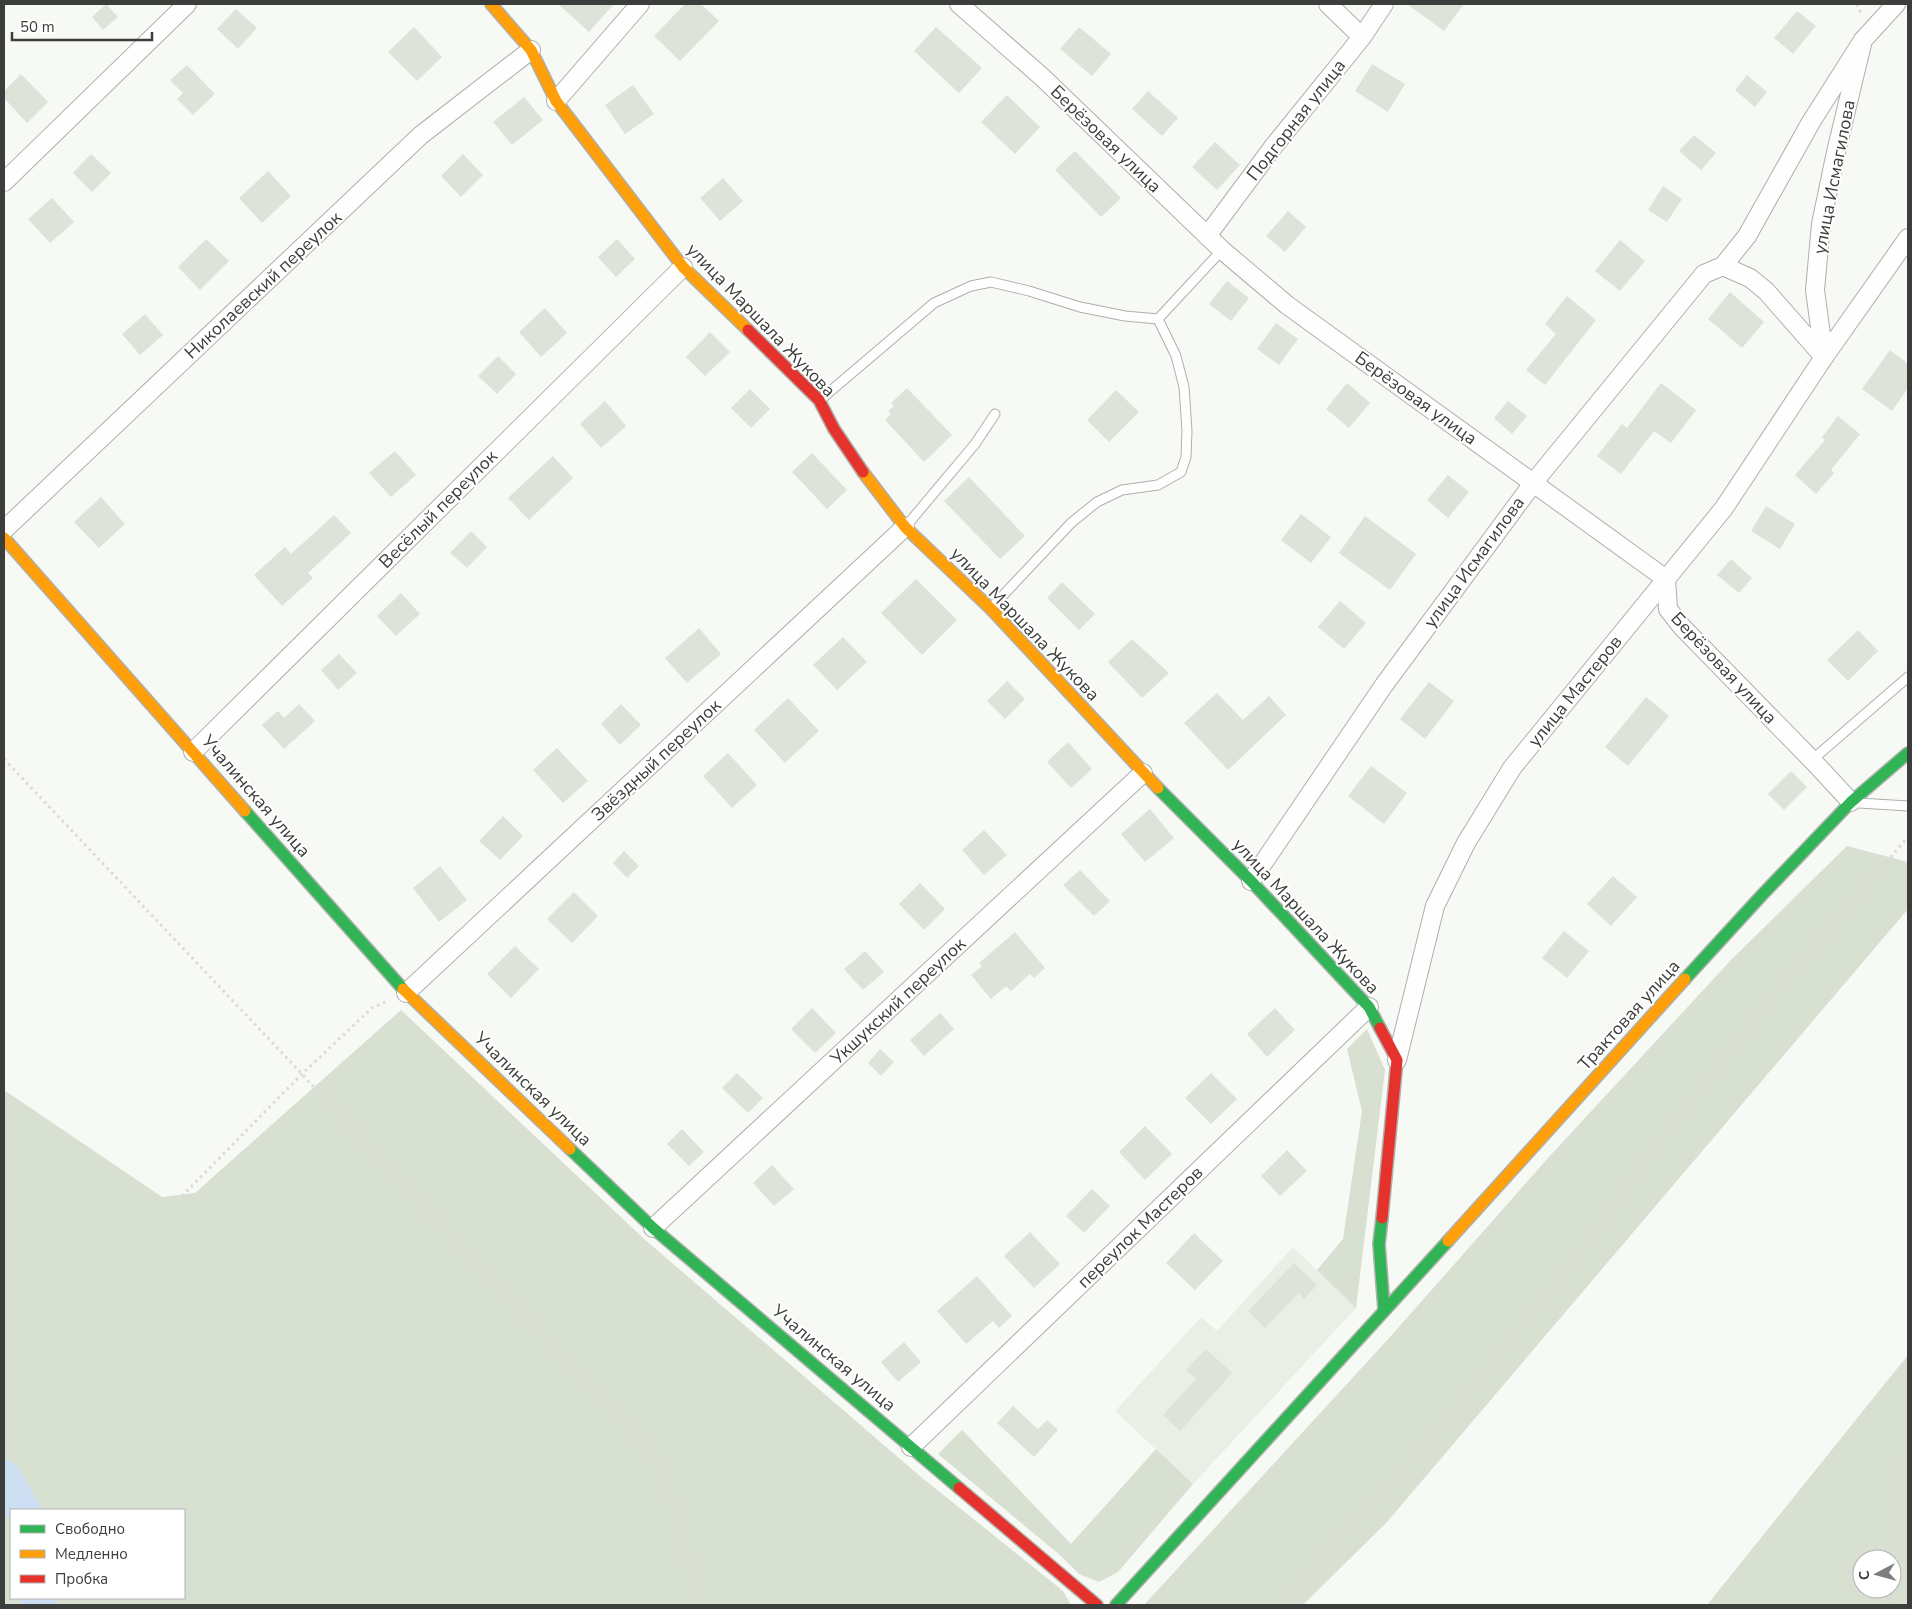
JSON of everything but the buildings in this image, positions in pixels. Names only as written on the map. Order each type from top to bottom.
[{"type":"street","points":[[4,182],[187,4]]},
{"type":"street","name":"улица Маршала Жукова","points":[[490,4],[531,50],[556,101],[683,267],[819,400],[834,429],[865,476],[905,527],[990,609],[1143,773],[1251,881],[1369,1007],[1397,1060]]},
{"type":"street","points":[[556,101],[640,4]]},
{"type":"street","name":"Берёзовая улица","points":[[959,4],[1042,77],[1222,250],[1287,305],[1666,578],[1668,609],[1682,627],[1851,802]]},
{"type":"street","points":[[1328,4],[1362,37]]},
{"type":"street","name":"Подгорная улица","points":[[1207,236],[1273,147],[1362,37],[1384,4]]},
{"type":"street","name":"улица Исмагилова","points":[[1251,881],[1384,685],[1534,482],[1704,274],[1723,266],[1747,236],[1811,122],[1863,40],[1896,4]]},
{"type":"street","name":"улица Исмагилова","points":[[1824,357],[1815,290],[1821,224],[1863,40]]},
{"type":"street","name":"Николаевский переулок","points":[[4,530],[421,135],[531,50]]},
{"type":"street","points":[[1723,266],[1750,278],[1766,291],[1824,357],[1908,238]]},
{"type":"street","name":"Весёлый переулок","points":[[193,752],[683,267]]},
{"type":"street","name":"улица Мастеров","points":[[1397,1060],[1436,906],[1466,843],[1512,768],[1724,508],[1824,357]]},
{"type":"street","name":"Звёздный переулок","points":[[406,993],[905,527]]},
{"type":"street","name":"Учалинская улица","points":[[4,538],[406,993],[653,1228],[1097,1605]]},
{"type":"street","name":"Трактовая улица","points":[[1116,1605],[1749,910],[1851,802],[1908,753]]},
{"type":"street","name":"Укшукский переулок","points":[[653,1228],[1143,773]]},
{"type":"street","name":"переулок Мастеров","points":[[911,1447],[1369,1007]]},
{"type":"street","points":[[1384,1309],[1379,1244],[1397,1060]]},
{"type":"lane","points":[[1158,319],[1222,250]]},
{"type":"lane","points":[[819,400],[934,303],[978,285],[991,282],[1029,291],[1080,307],[1125,316],[1158,319]]},
{"type":"lane","points":[[990,609],[1071,523],[1097,502],[1122,490],[1158,485],[1181,472],[1186,458],[1187,431],[1184,386],[1176,356],[1158,319]]},
{"type":"lane","points":[[905,527],[975,444],[995,414]]},
{"type":"lane","points":[[1812,760],[1908,677]]},
{"type":"lane","points":[[1851,802],[1908,806]]},
{"type":"path","points":[[4,760],[302,1074],[663,1465],[700,1605]]},
{"type":"path","points":[[1277,1605],[1289,1595],[1428,1444],[1573,1264],[1664,1135],[1795,969],[1908,837]]},
{"type":"path","points":[[182,1196],[302,1074],[372,1008],[406,993]]},
{"type":"path","points":[[1891,1549],[1891,1522],[1908,1446]]},
{"type":"shaded area","points":[[1293,1247],[1356,1308],[1193,1484],[1115,1411],[1201,1317],[1217,1331]]},
{"type":"green space","points":[[1847,846],[1908,862],[1908,909],[1387,1522],[1303,1605],[1144,1605],[1390,1337],[1548,1158],[1731,960]]},
{"type":"green space","points":[[401,1010],[643,1238],[921,1477],[1063,1591],[1071,1605],[4,1605],[4,1090],[162,1197],[195,1193]]},
{"type":"green space","points":[[1367,1029],[1385,1070],[1356,1308],[1317,1270],[1343,1239],[1362,1111],[1347,1049]]},
{"type":"green space","points":[[1908,1355],[1908,1605],[1707,1605]]},
{"type":"green space","points":[[962,1430],[1071,1544],[1156,1449],[1193,1484],[1118,1572],[1099,1582],[1079,1574],[1061,1556],[938,1454]]},
{"type":"waterway","points":[[4,1477],[22,1509]]},
{"type":"waterway","points":[[37,1599],[39,1605]]},
{"type":"traffic: fast","points":[[1685,979],[1851,802],[1908,753]]},
{"type":"traffic: fast","points":[[1158,788],[1251,881],[1369,1007],[1380,1028]]},
{"type":"traffic: fast","points":[[245,811],[403,989]]},
{"type":"traffic: fast","points":[[570,1149],[653,1228],[959,1488]]},
{"type":"traffic: fast","points":[[1382,1218],[1379,1244],[1384,1309]]},
{"type":"traffic: fast","points":[[1116,1605],[1448,1241]]},
{"type":"traffic: slow","points":[[491,4],[531,50],[556,101],[683,267],[748,330]]},
{"type":"traffic: slow","points":[[863,472],[905,527],[991,609],[1158,788]]},
{"type":"traffic: slow","points":[[4,538],[245,811]]},
{"type":"traffic: slow","points":[[1448,1241],[1685,979]]},
{"type":"traffic: slow","points":[[403,989],[570,1149]]},
{"type":"traffic: jam","points":[[748,330],[819,400],[834,429],[863,472]]},
{"type":"traffic: jam","points":[[1380,1028],[1397,1060],[1382,1218]]},
{"type":"traffic: jam","points":[[959,1488],[1097,1605]]}]
